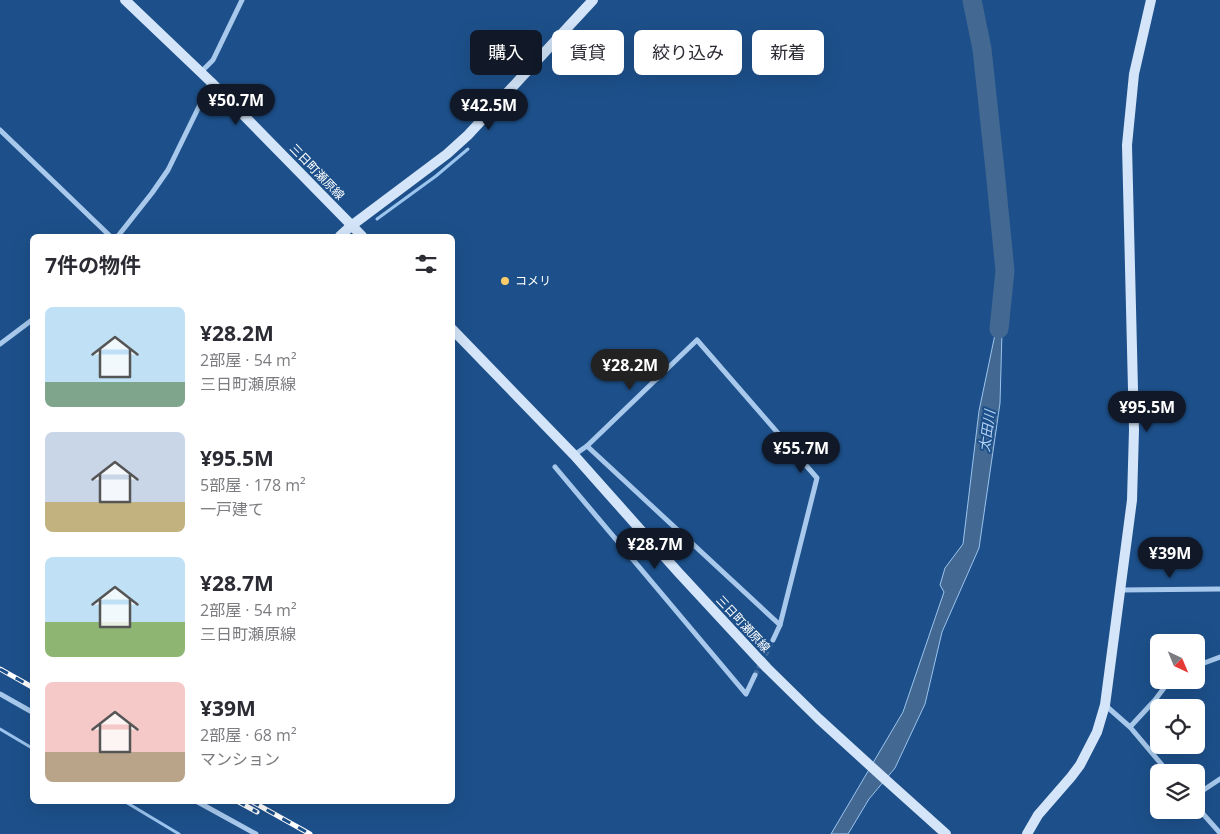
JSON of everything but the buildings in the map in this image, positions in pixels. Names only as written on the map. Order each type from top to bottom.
[{"type":"street","name":"三日町瀬原線","points":[[126,0],[212,82],[360,234]]},
{"type":"street","points":[[202,73],[213,60],[242,0]]},
{"type":"street","points":[[342,234],[447,154],[468,135],[593,0]]},
{"type":"street","points":[[1026,834],[1038,815],[1072,777],[1080,765],[1097,732],[1105,705],[1132,500],[1134,430],[1127,145],[1134,74],[1151,0]]},
{"type":"street","points":[[120,234],[152,194],[168,170],[212,82]]},
{"type":"street","points":[[0,130],[108,234]]},
{"type":"street","points":[[0,344],[30,322]]},
{"type":"street","name":"三日町瀬原線","points":[[455,332],[574,455],[767,668],[819,719],[946,834]]},
{"type":"street","points":[[574,455],[587,446],[697,340],[817,478],[780,626],[773,640]]},
{"type":"street","points":[[587,446],[780,626]]},
{"type":"street","points":[[555,467],[746,694],[755,675]]},
{"type":"street","points":[[1120,590],[1220,589]]},
{"type":"street","points":[[1205,663],[1220,657]]},
{"type":"street","points":[[1130,726],[1163,689]]},
{"type":"street","points":[[0,694],[30,711]]},
{"type":"street","points":[[1105,705],[1130,726],[1161,764]]},
{"type":"street","points":[[1205,790],[1220,779]]},
{"type":"street","points":[[201,804],[256,834]]},
{"type":"street","points":[[1205,816],[1220,833]]},
{"type":"water","points":[[1003,296],[1000,403],[979,548],[942,632],[925,704],[895,768],[869,799],[848,834],[831,834],[903,712],[944,592],[940,585],[945,568],[963,544],[979,411]]},
{"type":"waterway","name":"太田川","points":[[972,0],[982,49],[1005,271],[999,329]]},
{"type":"waterway","points":[[377,219],[436,176],[468,149]]},
{"type":"waterway","points":[[0,729],[30,747]]},
{"type":"waterway","points":[[129,804],[179,834]]},
{"type":"tunnel","points":[[755,675],[773,640]]},
{"type":"railway","points":[[0,669],[30,686]]},
{"type":"railway","points":[[242,804],[257,812]]},
{"type":"railway","points":[[256,804],[310,834]]},
{"type":"place","name":"コメリ","points":[[505,281]]}]
